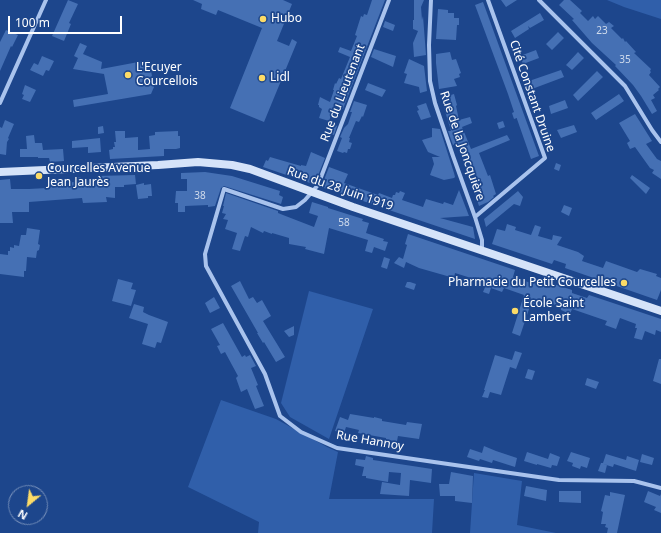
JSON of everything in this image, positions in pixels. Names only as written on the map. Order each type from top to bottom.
[{"type":"main road","name":"Rue du 28 Juin 1919","points":[[0,172],[198,162],[232,165],[661,311]]},
{"type":"street","points":[[0,103],[46,0]]},
{"type":"street","name":"Rue du Lieutenant","points":[[224,188],[283,209],[296,208],[306,200],[318,186],[389,0]]},
{"type":"street","name":"Rue de la Joncquière","points":[[431,0],[429,45],[430,81],[453,156],[476,217],[482,240],[482,250]]},
{"type":"street","name":"Cité Constant Druine","points":[[476,217],[545,158],[488,0]]},
{"type":"street","points":[[539,0],[625,86],[661,142]]},
{"type":"street","name":"Rue Hannoy","points":[[224,188],[205,254],[206,266],[265,374],[280,416],[301,432],[337,448],[559,480],[634,481],[661,488]]},
{"type":"shaded area","points":[[607,0],[661,0],[661,19],[624,7]]},
{"type":"shaded area","points":[[309,291],[373,309],[329,439],[290,417],[281,403]]},
{"type":"shaded area","points":[[221,400],[276,419],[338,452],[329,499],[434,499],[432,533],[258,533],[259,522],[188,487]]},
{"type":"shaded area","points":[[474,473],[522,481],[517,525],[556,533],[470,533]]},
{"type":"building","points":[[68,0],[78,4],[69,23],[71,24],[64,41],[52,36]]},
{"type":"building","points":[[193,0],[283,0],[292,4],[277,41],[289,46],[292,39],[297,42],[264,122],[230,108],[262,28],[218,10],[216,15],[201,9],[202,4]]},
{"type":"building","points":[[372,0],[385,0],[343,109],[334,106],[329,121],[319,118],[322,109],[318,105],[320,97],[330,102],[335,83],[336,84],[339,78],[341,79],[350,57],[338,52],[340,47],[351,51],[357,36],[355,35],[361,16],[363,17],[364,14],[367,15]]},
{"type":"building","points":[[414,0],[424,0],[421,7],[426,55],[414,57],[413,43],[418,31],[413,29]]},
{"type":"building","points":[[501,0],[517,0],[506,7]]},
{"type":"building","points":[[564,0],[570,0],[582,11],[580,13],[588,21],[593,16],[595,19],[598,16],[606,24],[609,22],[614,26],[611,28],[622,39],[623,38],[625,42],[626,41],[636,52],[634,53],[651,69],[649,75],[660,87],[658,89],[659,90],[653,95],[655,98],[651,100],[657,111],[652,114],[633,85],[615,66],[616,65],[592,43],[572,20],[574,19],[559,5]]},
{"type":"building","points":[[483,2],[539,156],[531,159],[517,118],[514,119],[512,113],[514,112],[508,94],[475,5]]},
{"type":"building","points":[[438,9],[448,10],[448,13],[454,13],[454,18],[459,18],[456,40],[436,39]]},
{"type":"building","points":[[540,13],[544,20],[530,28],[528,26],[529,29],[515,38],[511,31]]},
{"type":"building","points":[[385,21],[395,25],[393,31],[383,27]]},
{"type":"building","points":[[6,30],[18,35],[12,47],[11,46],[0,71],[0,42]]},
{"type":"building","points":[[558,32],[564,38],[552,50],[546,44]]},
{"type":"building","name":"L'Ecuyer Courcellois","points":[[80,43],[87,46],[83,54],[102,62],[101,69],[149,60],[154,87],[151,94],[74,107],[73,100],[108,94],[104,74],[73,69],[78,58],[74,56]]},
{"type":"building","points":[[374,49],[396,56],[393,67],[371,57]]},
{"type":"building","points":[[536,50],[539,58],[523,64],[520,56]]},
{"type":"building","points":[[450,52],[452,60],[456,59],[461,73],[459,74],[460,77],[454,79],[457,86],[439,89],[436,54]]},
{"type":"building","points":[[578,52],[584,58],[572,70],[566,65]]},
{"type":"building","points":[[42,56],[54,61],[49,71],[46,70],[43,76],[30,70],[34,63],[38,65]]},
{"type":"building","points":[[409,59],[424,66],[427,91],[420,93],[419,87],[404,83],[407,74],[404,73]]},
{"type":"building","points":[[561,70],[564,77],[532,89],[529,81]]},
{"type":"building","points":[[597,71],[603,77],[578,101],[573,95]]},
{"type":"building","points":[[368,83],[386,90],[382,97],[365,90]]},
{"type":"building","points":[[25,85],[36,90],[30,102],[22,99]]},
{"type":"building","points":[[454,94],[459,120],[470,117],[472,123],[462,127],[471,149],[507,135],[510,140],[479,153],[488,176],[490,175],[496,194],[488,202],[479,206],[475,194],[480,192],[468,157],[463,160],[457,143],[453,145],[448,131],[451,131],[441,98]]},
{"type":"building","points":[[619,94],[624,101],[596,120],[591,113]]},
{"type":"building","points":[[565,100],[568,108],[551,114],[549,106]]},
{"type":"building","points":[[354,101],[367,105],[363,117],[362,116],[359,122],[356,121],[349,138],[349,142],[352,143],[350,149],[348,149],[347,153],[343,153],[337,151],[342,138],[340,137],[344,128],[348,124]]},
{"type":"building","points":[[426,103],[431,117],[421,120],[417,111],[419,110],[417,106]]},
{"type":"building","points":[[635,114],[652,141],[646,144],[657,159],[661,161],[661,179],[652,173],[654,170],[650,168],[635,147],[630,149],[627,143],[630,141],[619,123]]},
{"type":"building","points":[[5,120],[14,124],[8,138],[6,155],[0,154],[0,127],[2,128]]},
{"type":"building","points":[[503,121],[505,127],[499,129],[497,123]]},
{"type":"building","points":[[332,123],[337,126],[334,135],[328,133]]},
{"type":"building","points":[[574,125],[577,132],[561,138],[557,130]]},
{"type":"building","points":[[103,126],[104,133],[98,134],[98,127]]},
{"type":"building","points":[[432,128],[440,129],[454,173],[454,178],[444,180],[430,175],[434,164],[432,157],[440,157],[428,152],[422,140],[432,137]]},
{"type":"building","points":[[115,131],[125,131],[125,138],[138,137],[138,150],[150,149],[149,136],[155,135],[155,132],[178,131],[178,136],[180,136],[180,148],[164,149],[164,156],[110,159],[109,150],[115,147],[114,142],[116,142]]},
{"type":"building","points":[[34,135],[35,143],[42,143],[43,150],[63,149],[64,161],[50,162],[49,158],[20,157],[20,149],[27,149],[26,136]]},
{"type":"building","points":[[100,138],[101,152],[88,153],[88,147],[72,148],[72,141]]},
{"type":"building","points":[[311,152],[325,158],[315,183],[313,184],[263,167],[266,160],[268,161],[270,157],[301,166],[306,166]]},
{"type":"building","points":[[556,163],[561,165],[559,171],[554,169]]},
{"type":"building","points":[[329,167],[348,174],[344,183],[378,195],[379,193],[392,198],[396,192],[399,193],[400,191],[405,193],[402,200],[423,207],[426,199],[453,205],[459,190],[469,216],[440,218],[473,227],[475,239],[386,209],[387,207],[376,203],[375,205],[324,188],[327,179],[324,180]]},
{"type":"building","points":[[205,172],[232,176],[280,191],[279,195],[283,197],[281,204],[224,186],[221,188],[215,206],[185,206],[185,212],[178,212],[178,203],[175,203],[176,191],[187,191],[187,179],[181,179],[181,173]]},
{"type":"building","points":[[135,175],[136,184],[124,185],[124,187],[115,187],[115,198],[106,197],[107,202],[83,203],[82,198],[29,202],[29,212],[12,212],[13,223],[0,223],[0,180],[10,179],[11,189],[29,189],[47,188],[47,185],[74,182],[74,178],[81,177],[81,183],[97,182],[97,176]]},
{"type":"building","points":[[632,175],[650,188],[646,194],[630,178]]},
{"type":"building","points":[[144,183],[144,185],[151,184],[152,196],[138,199],[136,185]]},
{"type":"building","points":[[518,191],[523,197],[520,206],[514,204],[486,227],[484,219]]},
{"type":"building","points":[[226,193],[278,211],[278,213],[314,227],[318,216],[309,213],[312,202],[363,219],[362,221],[369,223],[366,233],[384,239],[383,241],[388,242],[385,251],[374,247],[372,253],[365,251],[368,240],[329,228],[324,254],[305,249],[306,247],[289,244],[289,238],[264,231],[263,233],[251,227],[248,237],[245,236],[240,251],[232,249],[237,233],[225,229],[228,220],[223,219],[226,214],[222,213]]},
{"type":"building","points":[[564,205],[572,208],[569,216],[561,212]]},
{"type":"building","points":[[507,224],[516,227],[515,230],[531,235],[535,225],[541,227],[538,236],[552,240],[553,235],[562,237],[557,245],[578,252],[584,256],[582,261],[603,268],[606,261],[637,272],[640,269],[657,274],[656,276],[661,278],[661,290],[657,300],[565,268],[566,264],[554,260],[552,264],[492,244],[497,229],[505,231]]},
{"type":"building","points":[[27,228],[40,230],[38,244],[40,245],[36,258],[27,257],[24,277],[0,274],[0,254],[8,255],[10,247],[14,248],[14,245],[19,246],[21,235],[26,235]]},
{"type":"building","points":[[408,234],[515,270],[513,277],[531,283],[533,277],[572,290],[572,293],[587,298],[589,295],[661,319],[661,332],[656,330],[655,335],[645,331],[642,340],[634,338],[637,328],[635,328],[636,324],[620,318],[616,329],[605,325],[607,321],[572,309],[570,314],[561,310],[561,307],[550,303],[548,307],[531,303],[520,336],[512,333],[524,295],[504,288],[502,292],[491,288],[489,294],[483,292],[486,285],[471,278],[455,273],[454,278],[419,268],[406,262],[404,268],[394,263],[399,257],[403,259]]},
{"type":"building","points":[[384,257],[390,259],[387,269],[381,267]]},
{"type":"building","points":[[118,279],[133,283],[131,289],[136,290],[131,306],[112,301]]},
{"type":"building","points":[[240,281],[249,299],[253,297],[257,303],[262,300],[271,316],[263,321],[285,357],[276,362],[257,333],[231,286]]},
{"type":"building","points":[[407,282],[416,284],[414,290],[405,287]]},
{"type":"building","points":[[214,297],[220,308],[210,313],[205,303]]},
{"type":"building","points":[[134,304],[144,307],[143,312],[168,322],[161,343],[157,342],[155,348],[142,344],[148,324],[129,318]]},
{"type":"building","points":[[223,323],[242,357],[245,355],[246,357],[250,355],[256,366],[251,368],[264,406],[255,409],[247,389],[241,392],[236,378],[238,376],[225,352],[221,354],[217,346],[220,345],[211,329]]},
{"type":"building","points":[[294,326],[294,335],[289,337],[284,331]]},
{"type":"building","points":[[515,351],[522,353],[516,369],[510,367],[501,395],[490,392],[488,398],[482,397],[495,355],[512,360]]},
{"type":"building","points":[[659,359],[661,359],[661,384],[653,381]]},
{"type":"building","points":[[528,369],[535,371],[532,380],[525,378]]},
{"type":"building","points":[[587,378],[599,382],[596,389],[585,385]]},
{"type":"building","points":[[350,414],[374,417],[382,419],[382,421],[406,425],[407,422],[422,424],[419,439],[398,436],[397,441],[386,440],[386,438],[358,433],[359,430],[346,427],[344,433],[335,431],[340,417],[348,420]]},
{"type":"building","points":[[484,446],[517,458],[515,467],[493,460],[492,463],[467,457],[470,449],[482,453]]},
{"type":"building","points":[[527,452],[548,459],[550,453],[560,457],[557,466],[552,465],[551,468],[524,461]]},
{"type":"building","points":[[571,452],[590,458],[587,468],[581,466],[580,469],[572,466],[573,463],[567,461]]},
{"type":"building","points":[[606,454],[626,460],[627,456],[639,460],[636,471],[614,464],[613,467],[607,465],[605,473],[598,471]]},
{"type":"building","points":[[642,454],[654,458],[652,465],[640,462]]},
{"type":"building","points":[[366,456],[373,458],[373,460],[432,469],[431,483],[410,480],[409,496],[380,494],[382,482],[400,485],[401,473],[389,472],[388,482],[366,478],[366,476],[362,476],[364,467],[355,465],[356,459],[365,460]]},
{"type":"building","points":[[451,472],[473,476],[472,503],[455,501],[455,496],[440,496],[439,484],[449,484]]},
{"type":"building","points":[[526,486],[547,490],[546,501],[524,496]]},
{"type":"building","points":[[559,491],[581,491],[581,503],[559,502]]},
{"type":"building","points":[[648,491],[660,496],[661,494],[661,513],[654,510],[656,507],[644,502]]},
{"type":"building","points":[[610,492],[625,495],[617,533],[607,533],[608,528],[605,527],[606,524],[601,524],[603,512],[601,511],[605,495],[610,496]]},
{"type":"place","name":"Hubo","points":[[263,19]]},
{"type":"place","name":"L'Ecuyer Courcellois","points":[[128,75]]},
{"type":"place","name":"Lidl","points":[[262,78]]},
{"type":"place","name":"Courcelles Avenue Jean Jaurès","points":[[39,176]]},
{"type":"place","name":"Pharmacie du Petit Courcelles","points":[[624,283]]},
{"type":"place","name":"École Saint Lambert","points":[[515,311]]}]
